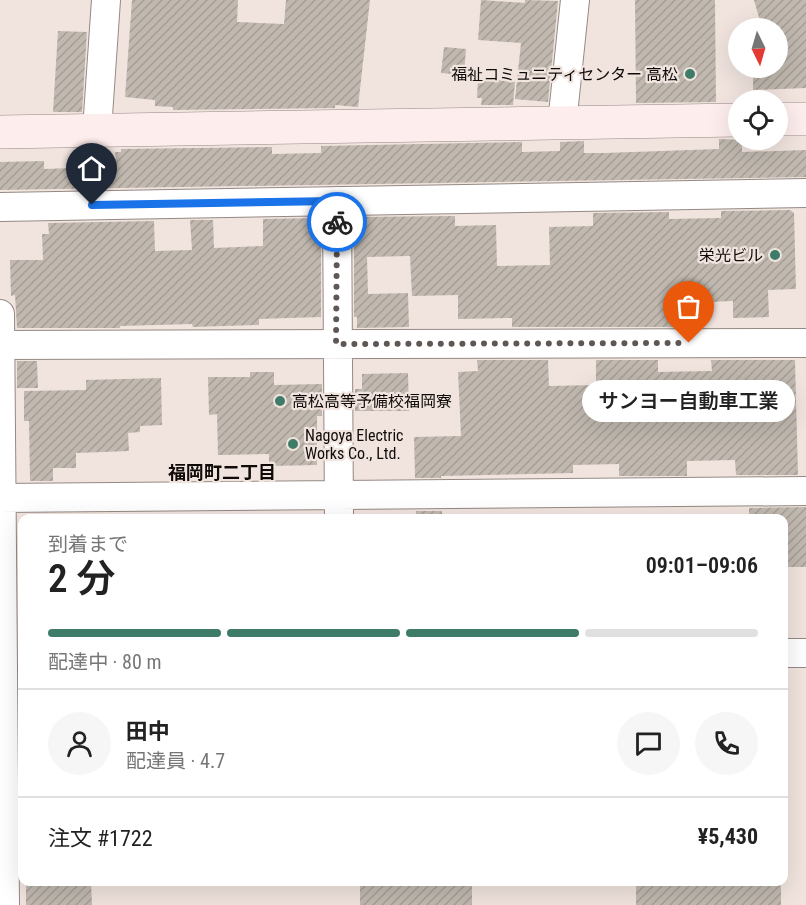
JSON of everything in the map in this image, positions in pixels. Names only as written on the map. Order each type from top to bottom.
[{"type":"street","points":[[97,130],[106,0]]},
{"type":"street","points":[[562,124],[575,0]]},
{"type":"street","points":[[788,120],[806,119]]},
{"type":"street","points":[[0,132],[728,120]]},
{"type":"street","points":[[0,207],[806,194]]},
{"type":"street","points":[[337,201],[336,344],[339,507]]},
{"type":"street","points":[[0,314],[1,498],[8,657],[2,820],[5,905]]},
{"type":"street","points":[[0,345],[806,343]]},
{"type":"street","points":[[1,498],[339,507],[806,491]]},
{"type":"street","points":[[788,653],[806,653]]},
{"type":"building","points":[[132,0],[238,0],[237,22],[284,24],[286,0],[370,0],[358,107],[335,105],[335,108],[173,110],[173,107],[155,106],[155,100],[125,97]]},
{"type":"building","points":[[481,0],[525,3],[525,0],[558,1],[548,102],[515,99],[521,43],[478,40]]},
{"type":"building","points":[[635,0],[715,0],[716,102],[636,103]]},
{"type":"building","points":[[754,0],[806,0],[806,88],[753,90],[753,78],[788,78],[788,18],[759,18]]},
{"type":"building","points":[[58,31],[87,32],[82,112],[53,112]]},
{"type":"building","points":[[444,47],[466,49],[464,75],[441,73]]},
{"type":"building","points":[[478,78],[515,82],[513,105],[481,105],[482,98],[477,98]]},
{"type":"building","points":[[719,139],[728,139],[728,150],[742,150],[742,152],[806,150],[806,177],[0,190],[0,162],[44,161],[44,169],[101,167],[101,159],[116,159],[115,152],[121,152],[121,149],[272,147],[272,154],[321,153],[321,146],[522,142],[522,152],[560,151],[560,142],[584,141],[584,153],[719,149]]},
{"type":"building","points":[[790,210],[794,213],[796,289],[768,290],[769,317],[733,318],[733,301],[685,303],[686,327],[512,327],[512,318],[458,319],[458,295],[412,296],[410,256],[367,257],[368,294],[408,293],[409,327],[357,328],[357,317],[354,317],[354,217],[455,216],[455,226],[496,225],[497,266],[550,265],[549,227],[593,226],[593,213],[669,212],[669,219],[721,218],[721,211]]},
{"type":"building","points":[[321,218],[321,317],[259,319],[259,325],[193,327],[192,324],[120,326],[120,328],[17,328],[15,295],[11,296],[10,260],[43,260],[42,234],[49,234],[48,223],[154,221],[155,251],[192,250],[190,220],[213,220],[214,248],[263,246],[263,219]]},
{"type":"building","points":[[477,360],[548,360],[549,386],[596,385],[596,360],[658,360],[658,372],[712,371],[711,360],[795,360],[798,475],[736,475],[735,460],[687,461],[687,476],[619,476],[619,464],[573,465],[573,473],[415,478],[414,437],[461,436],[458,372],[478,371]]},
{"type":"building","points":[[17,361],[37,361],[38,388],[17,388]]},
{"type":"building","points":[[250,372],[274,372],[274,385],[322,384],[322,416],[317,416],[317,465],[269,466],[269,454],[218,455],[217,414],[209,415],[208,377],[250,377]]},
{"type":"building","points":[[408,373],[409,411],[355,411],[355,389],[362,389],[362,374]]},
{"type":"building","points":[[161,378],[162,425],[140,426],[140,432],[128,433],[129,451],[76,453],[76,468],[53,468],[53,481],[30,481],[29,421],[24,421],[24,391],[86,390],[86,380]]},
{"type":"building","points":[[806,507],[806,567],[788,567],[788,514],[749,514],[749,508]]},
{"type":"building","points":[[416,511],[442,511],[442,514],[416,514]]},
{"type":"building","points":[[26,886],[91,886],[92,905],[26,905]]},
{"type":"building","points":[[360,886],[472,886],[472,905],[360,905]]},
{"type":"building","points":[[636,886],[781,886],[781,905],[636,905]]},
{"type":"way so far","points":[[337,222],[336,344],[689,343]]},
{"type":"place","name":"福祉コミュニティセンター 高松","points":[[690,74]]},
{"type":"place","name":"栄光ビル","points":[[775,255]]},
{"type":"place","name":"サンヨー自動車工業","points":[[689,343]]},
{"type":"place","name":"高松高等予備校福岡寮","points":[[280,401]]},
{"type":"place","name":"Nagoya Electric Works Co., Ltd.","points":[[293,444]]},
{"type":"district","name":"福岡町二丁目","points":[[222,472]]},
{"type":"route","points":[[92,205],[337,201],[337,222]]}]
